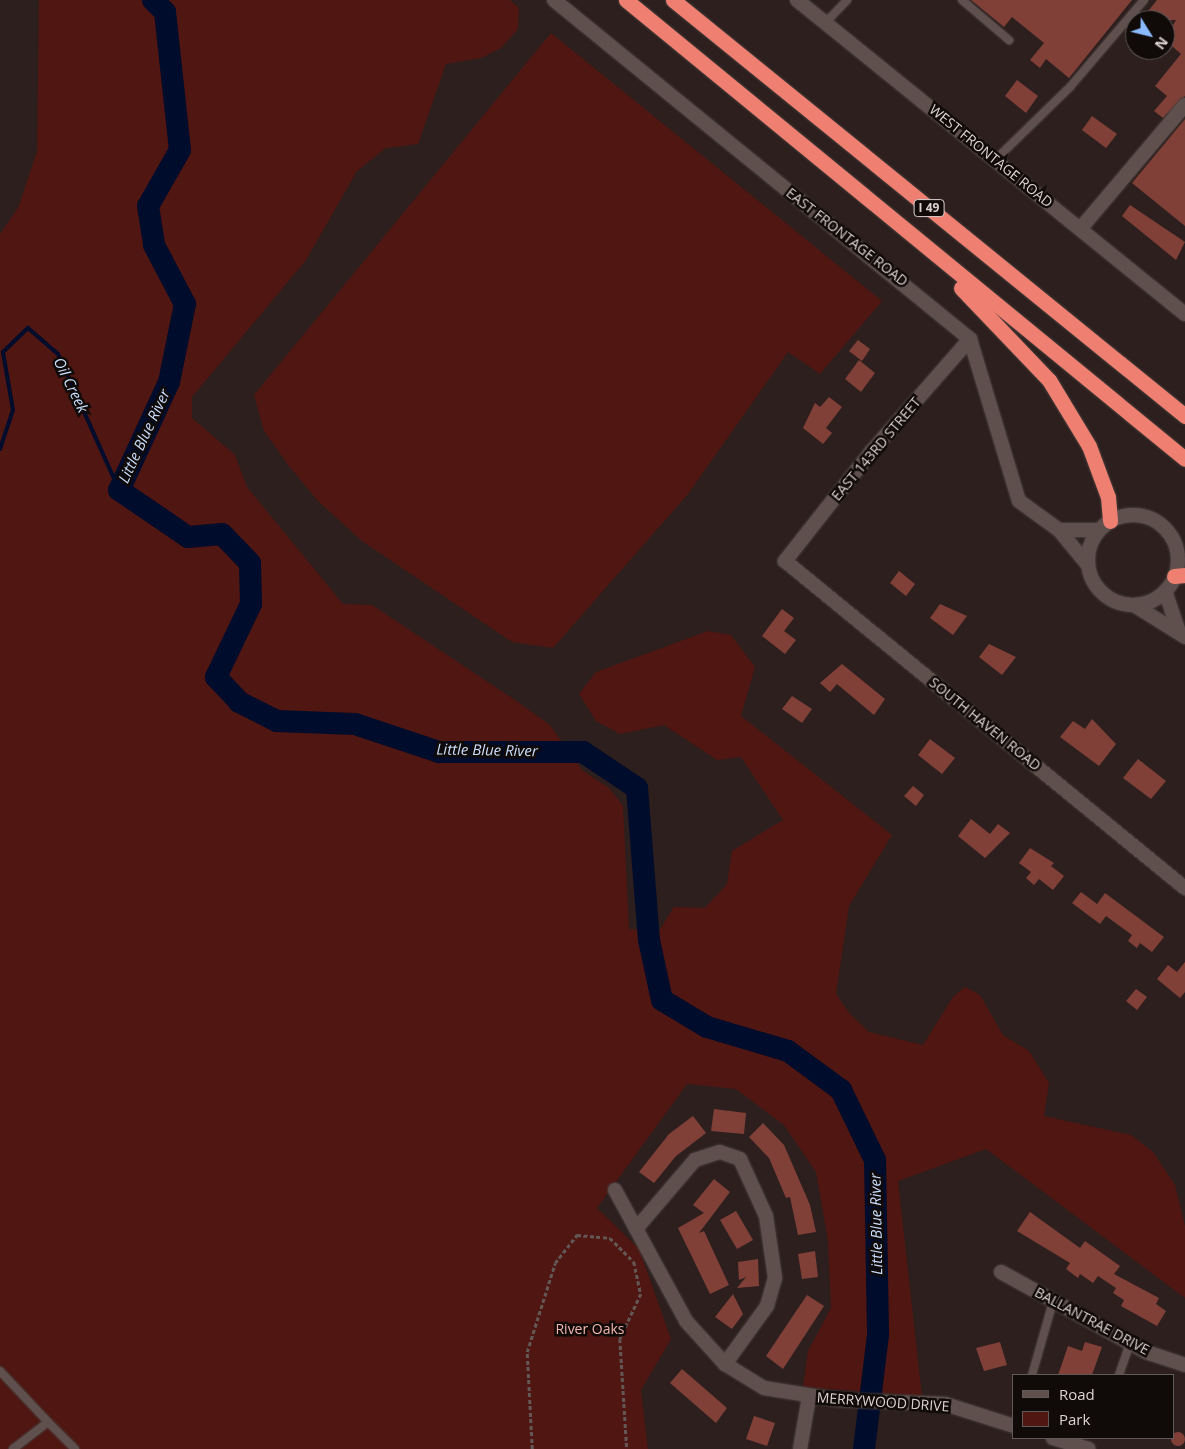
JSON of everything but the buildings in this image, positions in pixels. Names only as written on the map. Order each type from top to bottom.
[{"type":"highway","name":"I 49","points":[[626,0],[930,253],[1185,459]]},
{"type":"highway","name":"I 49","points":[[673,0],[1185,416]]},
{"type":"highway","points":[[930,253],[1003,336],[1049,380],[1089,446],[1108,497],[1105,526]]},
{"type":"street","name":"EAST FRONTAGE ROAD","points":[[554,0],[970,339]]},
{"type":"street","name":"WEST FRONTAGE ROAD","points":[[797,0],[996,159],[1185,314]]},
{"type":"street","points":[[1080,228],[1185,105]]},
{"type":"street","points":[[970,339],[1019,501],[1059,530],[1088,565],[1095,585],[1105,596],[1134,606],[1182,634]]},
{"type":"street","name":"EAST 143RD STREET","points":[[785,561],[871,452],[970,339]]},
{"type":"street","points":[[1059,530],[1105,526],[1138,515],[1164,528],[1178,553],[1180,576],[1165,591],[1149,602],[1134,606]]},
{"type":"street","points":[[1088,565],[1091,543],[1105,526]]},
{"type":"street","name":"SOUTH HAVEN ROAD","points":[[785,561],[1185,888]]},
{"type":"street","points":[[1165,591],[1182,634]]},
{"type":"street","points":[[636,1229],[695,1160],[720,1152],[740,1159],[766,1216],[775,1278],[767,1306],[725,1364]]},
{"type":"street","name":"MERRYWOOD DRIVE","points":[[615,1190],[686,1321],[725,1364],[764,1388],[840,1400],[904,1405],[945,1404],[1012,1425]]},
{"type":"street","name":"BALLANTRAE DRIVE","points":[[1000,1272],[1130,1343],[1185,1365]]},
{"type":"street","points":[[800,1449],[809,1396]]},
{"type":"street","points":[[1055,1439],[1088,1449]]},
{"type":"lane","points":[[825,23],[847,0]]},
{"type":"lane","points":[[962,0],[1009,40]]},
{"type":"lane","points":[[996,159],[1070,87],[1144,0]]},
{"type":"lane","points":[[1032,1374],[1053,1302]]},
{"type":"lane","points":[[1119,1374],[1130,1343]]},
{"type":"lane","points":[[0,1371],[75,1449]]},
{"type":"lane","points":[[13,1449],[48,1422]]},
{"type":"path","points":[[532,1449],[527,1352],[555,1263],[577,1235],[610,1238],[634,1262],[641,1294],[620,1339],[627,1449]]},
{"type":"green space","name":"River Oaks","points":[[39,0],[510,0],[519,8],[518,29],[501,48],[481,58],[446,64],[418,144],[386,148],[357,171],[306,260],[192,397],[192,418],[235,455],[247,487],[343,604],[372,605],[515,700],[550,725],[582,770],[609,788],[623,806],[629,929],[659,931],[674,907],[705,908],[727,884],[732,851],[783,820],[741,757],[717,760],[664,725],[620,734],[596,721],[579,694],[596,672],[708,631],[731,635],[755,667],[741,716],[892,835],[849,906],[836,994],[850,1014],[869,1032],[923,1045],[953,997],[965,987],[980,995],[1003,1035],[1029,1051],[1049,1083],[1044,1116],[1131,1135],[1153,1152],[1175,1185],[1185,1226],[1185,1298],[986,1149],[898,1181],[922,1396],[803,1387],[808,1351],[831,1308],[828,1240],[816,1172],[784,1125],[736,1089],[687,1084],[597,1208],[639,1249],[671,1339],[641,1390],[648,1449],[0,1449],[0,234],[18,208],[37,151]]},
{"type":"green space","points":[[551,33],[882,301],[820,374],[788,352],[688,494],[553,648],[512,642],[362,541],[318,501],[289,466],[264,431],[254,395]]},
{"type":"waterway","name":"Little Blue River","points":[[153,0],[165,12],[180,150],[148,206],[154,245],[185,304],[169,382],[119,490],[188,537],[222,534],[250,563],[251,604],[216,677],[239,702],[277,721],[355,724],[439,752],[583,752],[637,788],[649,940],[662,1000],[707,1027],[788,1051],[841,1090],[875,1160],[878,1335],[864,1449]]},
{"type":"waterway","name":"Oil Creek","points":[[0,449],[13,410],[3,352],[28,328],[58,354],[119,490]]}]
